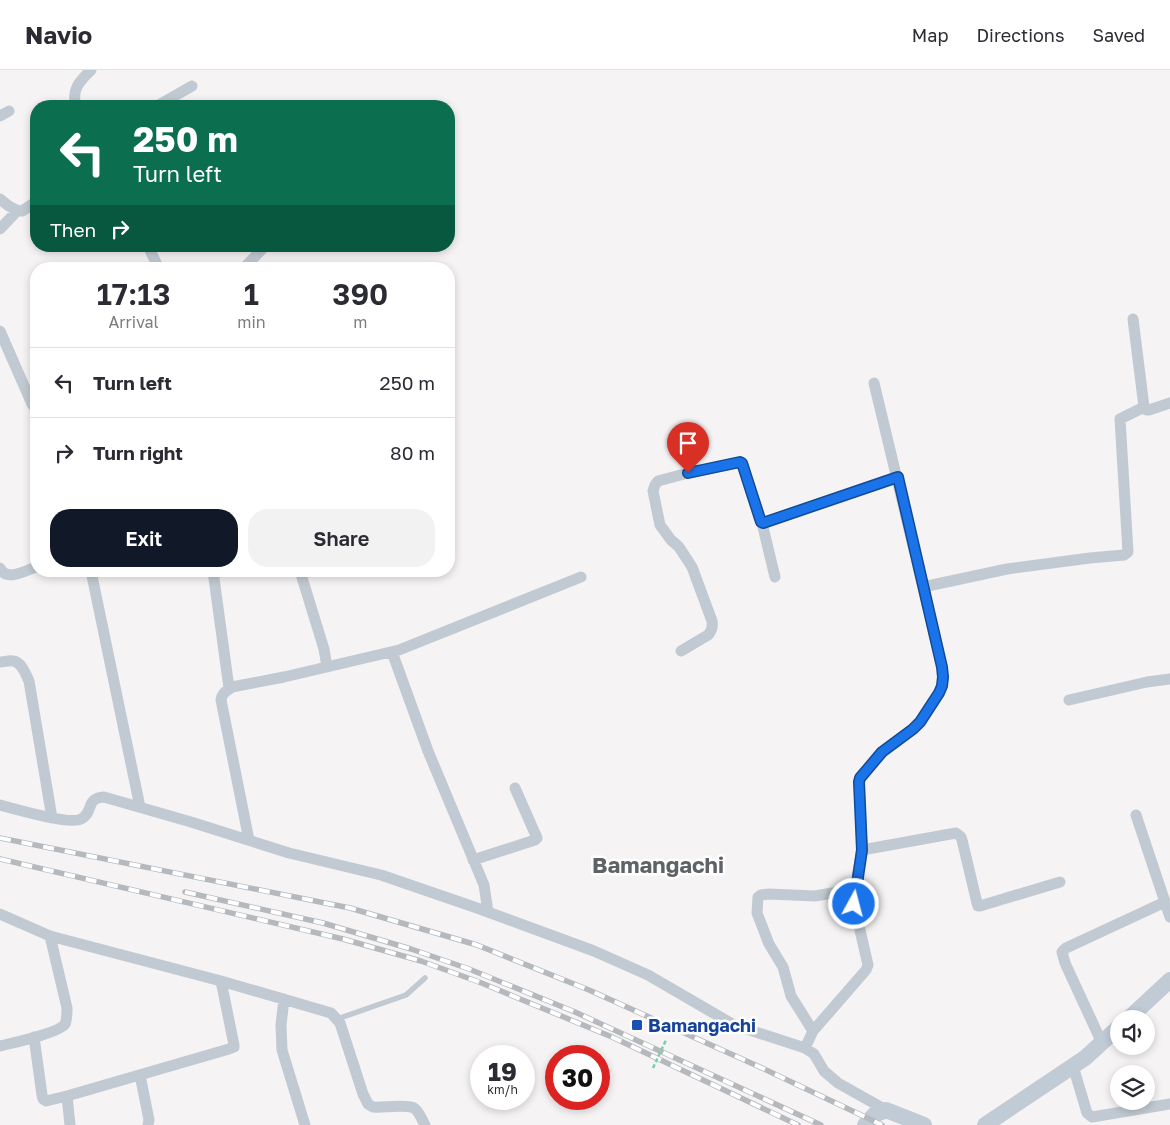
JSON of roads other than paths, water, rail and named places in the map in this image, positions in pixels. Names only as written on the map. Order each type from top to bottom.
[{"type":"street","points":[[75,100],[79,82],[92,70]]},
{"type":"street","points":[[168,100],[192,86]]},
{"type":"street","points":[[0,200],[17,211],[22,211],[30,206]]},
{"type":"street","points":[[0,229],[17,211]]},
{"type":"street","points":[[250,262],[259,252]]},
{"type":"street","points":[[1133,319],[1144,407],[1146,410],[1149,410],[1170,403]]},
{"type":"street","points":[[0,331],[30,399]]},
{"type":"street","points":[[805,1048],[813,1031],[868,966],[854,904],[862,850],[860,778],[882,752],[920,722],[939,693],[943,677],[898,477],[874,383]]},
{"type":"street","points":[[923,587],[1007,569],[1124,555],[1128,552],[1120,419],[1144,407]]},
{"type":"street","points":[[681,651],[708,635],[711,632],[712,621],[692,567],[679,547],[660,525],[653,491],[658,481],[741,462],[762,523],[775,577]]},
{"type":"street","points":[[762,523],[898,477]]},
{"type":"street","points":[[0,568],[7,575],[30,569]]},
{"type":"street","points":[[92,577],[140,807]]},
{"type":"street","points":[[214,577],[229,688]]},
{"type":"street","points":[[302,577],[324,649],[327,667]]},
{"type":"street","points":[[248,840],[221,700],[229,688],[284,677],[408,647],[581,577]]},
{"type":"street","points":[[392,652],[428,751],[484,884],[488,912]]},
{"type":"street","points":[[0,662],[12,660],[18,662],[29,681],[52,818]]},
{"type":"street","points":[[1070,700],[1147,682],[1170,679]]},
{"type":"street","points":[[473,860],[537,838],[515,788]]},
{"type":"street","points":[[0,805],[52,818],[77,821],[88,814],[90,804],[94,799],[104,796],[289,853],[381,875],[488,912],[594,951],[648,975],[734,1025],[805,1048],[814,1054],[824,1071],[838,1083],[886,1110],[924,1125]]},
{"type":"street","points":[[1136,815],[1170,917]]},
{"type":"street","points":[[862,850],[956,833],[962,840],[978,906],[1060,882]]},
{"type":"street","points":[[813,1031],[791,996],[783,966],[769,944],[757,913],[758,897],[769,894],[824,895],[855,889]]},
{"type":"street","points":[[1102,1043],[1065,963],[1062,952],[1066,948],[1165,902]]},
{"type":"street","points":[[0,914],[50,936],[221,981],[331,1014],[340,1023],[368,1104],[372,1107],[407,1106],[414,1108],[418,1111],[425,1125]]},
{"type":"street","points":[[0,1046],[58,1029],[65,1024],[67,1008],[50,936]]},
{"type":"street","points":[[1138,1010],[1170,980]]},
{"type":"street","points":[[34,1037],[43,1099],[46,1100],[67,1096],[234,1047],[221,981]]},
{"type":"street","points":[[284,999],[281,1025],[282,1050],[305,1125]]},
{"type":"street","points":[[985,1125],[1085,1058],[1110,1035]]},
{"type":"street","points":[[1073,1066],[1089,1116],[1170,1104]]},
{"type":"street","points":[[140,1075],[149,1120],[148,1125]]},
{"type":"street","points":[[67,1096],[70,1125]]},
{"type":"street","points":[[865,1125],[874,1115],[886,1110]]},
{"type":"lane","points":[[337,1019],[406,995],[426,978]]},
{"type":"railway","points":[[0,838],[350,908],[477,945],[589,990],[762,1068],[882,1125]]},
{"type":"railway","points":[[0,859],[343,939],[421,961],[479,982],[612,1037],[798,1125]]},
{"type":"railway","points":[[185,892],[323,923],[411,949],[469,969],[575,1012],[821,1125]]},
{"type":"place","name":"Bamangachi","points":[[637,1025]]},
{"type":"district","name":"Bamangachi","points":[[658,864]]}]
